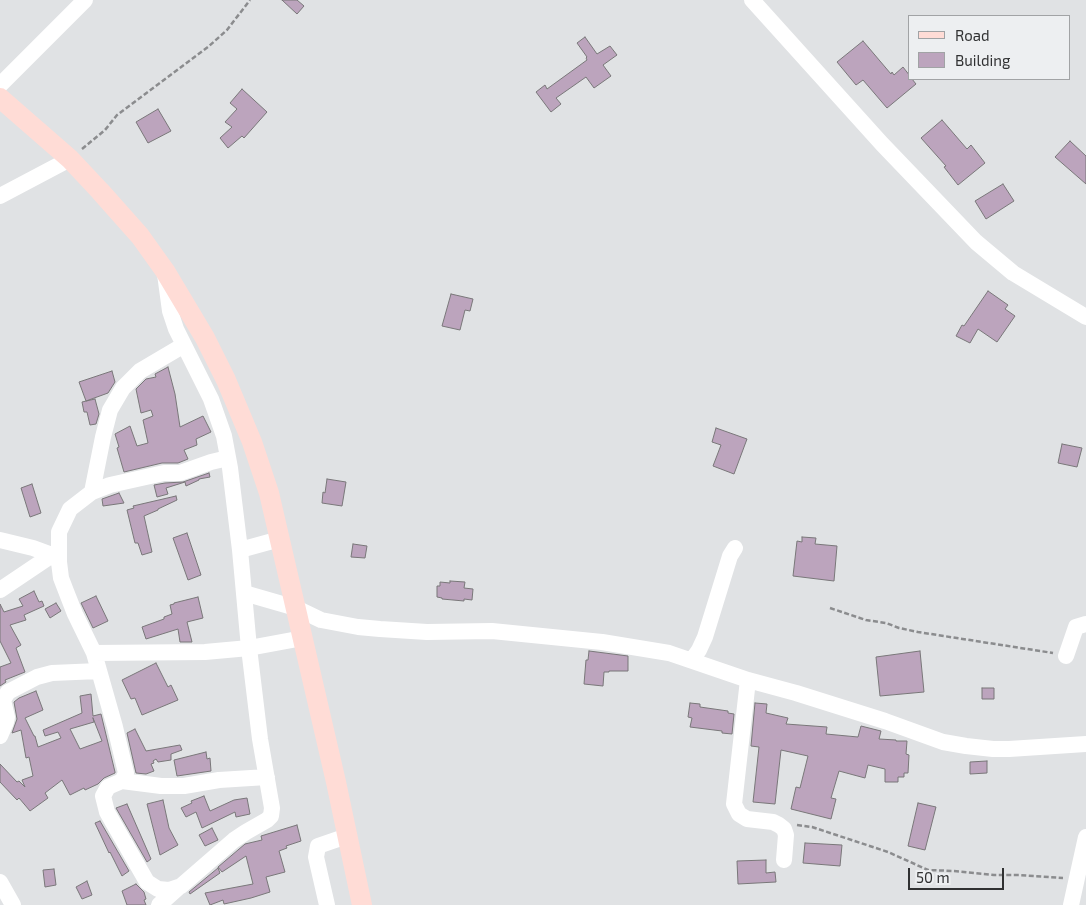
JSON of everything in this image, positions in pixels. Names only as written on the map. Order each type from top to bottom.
[{"type":"main road","points":[[0,98],[70,159],[140,236],[165,271],[205,338],[226,380],[252,442],[269,493],[336,782],[362,905]]},
{"type":"street","points":[[0,85],[85,0]]},
{"type":"street","points":[[752,0],[882,144],[976,242],[1013,273],[1086,317]]},
{"type":"street","points":[[0,196],[70,159]]},
{"type":"street","points":[[159,905],[234,840],[267,820],[271,816],[272,808],[260,738],[240,550],[224,436],[211,399],[184,346],[170,311],[165,271]]},
{"type":"street","points":[[92,492],[110,410],[123,388],[140,371],[184,346]]},
{"type":"street","points":[[122,781],[126,773],[116,727],[100,671],[94,653],[69,598],[55,559],[59,532],[70,509],[92,492],[110,484],[180,473],[228,458]]},
{"type":"street","points":[[240,550],[280,539]]},
{"type":"street","points":[[0,540],[33,548],[55,559]]},
{"type":"street","points":[[692,660],[705,637],[730,556],[735,548]]},
{"type":"street","points":[[0,590],[55,559]]},
{"type":"street","points":[[244,593],[296,608],[321,620],[366,628],[428,632],[492,631],[602,642],[669,653],[748,680],[876,718],[944,742],[966,746],[1010,749],[1086,744]]},
{"type":"street","points":[[1066,656],[1076,627],[1086,624]]},
{"type":"street","points":[[94,653],[205,652],[249,648],[303,638]]},
{"type":"street","points":[[0,736],[7,717],[3,700],[8,692],[37,677],[52,673],[100,671]]},
{"type":"street","points":[[748,680],[734,804],[739,814],[748,819],[773,822],[784,829],[786,835],[784,860]]},
{"type":"street","points":[[181,886],[169,890],[158,889],[148,882],[107,812],[103,796],[108,787],[122,781],[161,786],[184,786],[219,780],[267,777]]},
{"type":"street","points":[[327,905],[316,857],[318,846],[347,836]]},
{"type":"street","points":[[1071,905],[1086,837]]},
{"type":"street","points":[[0,882],[13,905]]},
{"type":"path","points":[[70,159],[105,130],[117,115],[208,47],[227,30],[250,0]]},
{"type":"path","points":[[830,608],[866,620],[886,623],[918,632],[1066,656]]},
{"type":"path","points":[[784,829],[793,824],[812,827],[888,852],[928,870],[994,875],[1052,876],[1077,880]]},
{"type":"building","points":[[282,0],[297,0],[304,6],[297,14]]},
{"type":"building","points":[[585,37],[597,54],[610,46],[617,55],[603,65],[611,76],[594,88],[586,77],[556,98],[561,104],[551,112],[536,92],[545,85],[547,89],[587,60],[587,57],[577,43]]},
{"type":"building","points":[[863,41],[891,74],[892,72],[894,75],[903,67],[908,73],[908,80],[913,80],[916,84],[887,108],[863,80],[856,85],[837,62]]},
{"type":"building","points":[[242,89],[267,112],[244,138],[242,136],[228,148],[220,138],[232,127],[225,122],[237,109],[230,103]]},
{"type":"building","points":[[158,109],[171,131],[148,143],[136,122]]},
{"type":"building","points":[[942,120],[967,149],[971,145],[985,163],[958,185],[944,167],[946,166],[921,138]]},
{"type":"building","points":[[1070,141],[1086,156],[1086,184],[1055,157]]},
{"type":"building","points":[[1003,184],[1014,201],[986,219],[975,201]]},
{"type":"building","points":[[988,291],[1008,305],[1005,309],[1015,316],[997,342],[978,329],[970,343],[956,336],[962,325],[964,326]]},
{"type":"building","points":[[451,294],[473,299],[470,311],[465,310],[460,330],[442,326]]},
{"type":"building","points":[[168,367],[175,394],[180,427],[203,416],[211,432],[196,439],[197,445],[184,450],[188,459],[178,463],[162,463],[124,472],[115,434],[130,426],[137,446],[148,443],[143,420],[153,416],[151,410],[141,413],[136,389],[146,379],[156,377],[155,374]]},
{"type":"building","points":[[112,371],[115,382],[108,393],[86,401],[79,382]]},
{"type":"building","points":[[95,399],[99,414],[96,424],[90,425],[82,402]]},
{"type":"building","points":[[716,428],[747,439],[734,474],[713,466],[721,445],[712,442]]},
{"type":"building","points":[[1062,444],[1082,448],[1077,467],[1058,463]]},
{"type":"building","points":[[209,473],[210,477],[199,479],[186,486],[185,482],[166,488],[168,494],[157,497],[154,485],[183,482]]},
{"type":"building","points":[[327,479],[346,482],[342,506],[322,503]]},
{"type":"building","points":[[32,484],[41,513],[30,517],[21,488]]},
{"type":"building","points":[[119,493],[124,503],[103,506],[102,499]]},
{"type":"building","points":[[176,496],[177,500],[144,516],[152,552],[142,555],[138,543],[135,543],[127,510],[134,508],[133,506]]},
{"type":"building","points":[[187,533],[201,575],[188,580],[173,538]]},
{"type":"building","points":[[802,537],[816,538],[815,544],[837,546],[834,581],[793,576],[797,541],[802,542]]},
{"type":"building","points":[[353,544],[367,546],[365,558],[351,557]]},
{"type":"building","points":[[450,581],[465,582],[464,588],[473,589],[472,600],[464,599],[464,601],[437,597],[437,586],[440,586],[440,582],[450,583]]},
{"type":"building","points":[[34,591],[39,602],[42,601],[44,606],[24,615],[26,620],[10,625],[21,645],[16,648],[25,672],[5,680],[6,682],[0,686],[0,667],[11,663],[0,641],[0,604],[4,612],[23,606],[19,599]]},
{"type":"building","points":[[96,596],[108,621],[93,628],[81,603]]},
{"type":"building","points":[[198,597],[203,618],[187,622],[192,642],[180,642],[178,629],[146,639],[142,627],[172,614],[170,605]]},
{"type":"building","points":[[56,603],[61,611],[50,618],[45,609]]},
{"type":"building","points":[[589,651],[628,656],[628,671],[604,672],[603,686],[584,684],[586,660],[588,660]]},
{"type":"building","points":[[920,651],[924,692],[880,696],[876,657]]},
{"type":"building","points":[[156,663],[168,687],[171,685],[178,700],[142,715],[135,698],[131,699],[122,680]]},
{"type":"building","points":[[982,688],[994,688],[994,699],[982,699]]},
{"type":"building","points":[[36,691],[43,710],[25,718],[35,736],[38,747],[61,738],[58,732],[45,736],[43,730],[82,713],[80,696],[91,694],[93,716],[101,714],[115,773],[104,778],[98,784],[70,795],[62,780],[45,793],[48,798],[30,811],[19,798],[17,800],[0,782],[0,764],[17,782],[19,781],[25,787],[22,780],[33,776],[29,757],[26,758],[21,730],[12,733],[17,719],[14,702]],"holes":[[[93,718],[102,741],[80,749],[70,729],[94,722]]]},
{"type":"building","points":[[690,703],[734,714],[732,734],[690,727],[692,718],[688,717]]},
{"type":"building","points":[[755,703],[767,704],[766,713],[788,718],[786,724],[827,727],[826,734],[858,737],[861,726],[881,731],[879,739],[907,741],[906,754],[909,755],[908,773],[904,773],[904,777],[898,777],[898,782],[885,782],[885,769],[868,765],[865,778],[839,771],[831,798],[836,799],[831,819],[791,809],[796,787],[800,788],[808,756],[781,750],[775,804],[753,802],[759,747],[751,746]]},
{"type":"building","points":[[135,729],[146,751],[180,745],[182,750],[171,754],[171,760],[158,762],[156,759],[153,761],[154,763],[151,764],[154,771],[146,774],[136,773],[127,733]]},
{"type":"building","points":[[206,752],[207,759],[210,758],[211,771],[177,776],[174,760]]},
{"type":"building","points":[[987,761],[987,773],[970,774],[970,762]]},
{"type":"building","points":[[204,796],[210,811],[234,800],[247,798],[250,814],[236,817],[235,812],[202,828],[196,812],[186,817],[181,808],[192,803],[191,801]]},
{"type":"building","points":[[163,800],[169,828],[178,845],[160,855],[147,804]]},
{"type":"building","points":[[918,803],[936,807],[925,850],[908,846]]},
{"type":"building","points":[[127,804],[151,859],[147,862],[116,808]]},
{"type":"building","points":[[100,821],[129,871],[122,876],[95,823]]},
{"type":"building","points":[[297,825],[301,841],[286,846],[287,848],[279,851],[285,872],[266,877],[270,892],[224,904],[223,900],[210,905],[205,893],[253,884],[246,856],[222,872],[218,867],[245,844],[262,840],[261,836]]},
{"type":"building","points":[[212,828],[218,840],[205,846],[199,835]]},
{"type":"building","points":[[805,843],[842,845],[840,866],[803,863]]},
{"type":"building","points":[[766,860],[766,873],[775,872],[776,882],[738,884],[737,861]]},
{"type":"building","points":[[218,868],[220,873],[190,894],[189,892]]},
{"type":"building","points":[[54,869],[56,885],[45,887],[43,870]]},
{"type":"building","points":[[87,881],[92,895],[82,899],[76,887]]},
{"type":"building","points":[[136,884],[144,892],[146,905],[127,905],[122,891]]}]
